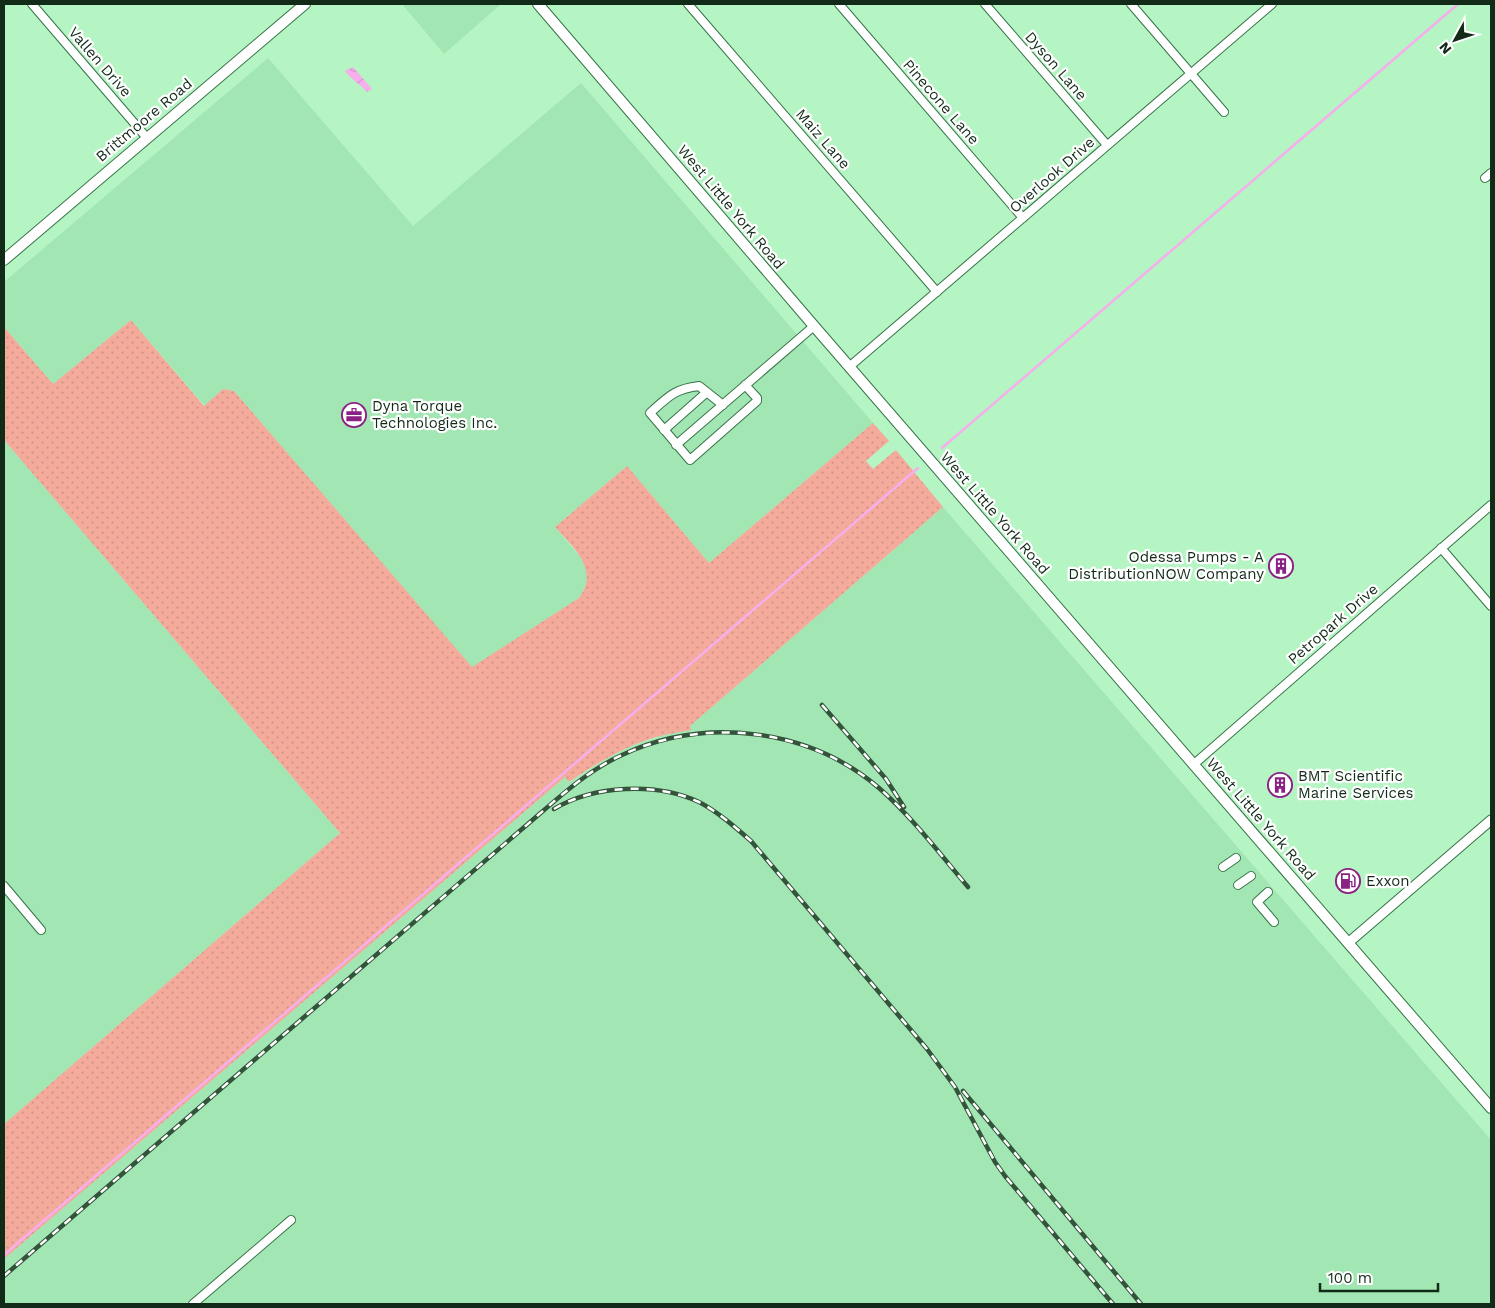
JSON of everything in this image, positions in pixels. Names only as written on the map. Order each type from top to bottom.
[{"type":"main road","name":"Brittmoore Road","points":[[4,260],[305,4]]},
{"type":"main road","name":"West Little York Road","points":[[538,4],[849,367],[1491,1108]]},
{"type":"street","name":"Vallen Drive","points":[[32,4],[147,138]]},
{"type":"street","name":"Maiz Lane","points":[[688,4],[937,292]]},
{"type":"street","name":"Pinecone Lane","points":[[839,4],[1023,218]]},
{"type":"street","name":"Dyson Lane","points":[[985,4],[1107,145]]},
{"type":"street","points":[[1131,4],[1224,112]]},
{"type":"street","name":"Overlook Drive","points":[[849,367],[1272,4]]},
{"type":"street","points":[[676,445],[814,326]]},
{"type":"street","points":[[723,405],[699,386],[683,388],[669,396],[650,413],[688,459],[691,459],[757,401],[757,398],[746,385]]},
{"type":"street","points":[[664,430],[707,392]]},
{"type":"street","name":"Petropark Drive","points":[[1193,765],[1491,505]]},
{"type":"street","points":[[1441,548],[1491,606]]},
{"type":"street","points":[[1348,943],[1491,820]]},
{"type":"street","points":[[1224,867],[1236,858]]},
{"type":"street","points":[[1238,885],[1251,876]]},
{"type":"street","points":[[4,886],[41,930]]},
{"type":"street","points":[[1268,892],[1257,902],[1274,922]]},
{"type":"street","points":[[193,1304],[291,1220]]},
{"type":"shaded area","points":[[402,4],[501,4],[444,54]]},
{"type":"shaded area","points":[[268,58],[413,226],[581,83],[873,423],[709,563],[627,466],[555,527],[581,558],[587,572],[586,585],[579,598],[472,668],[234,391],[223,389],[205,406],[131,320],[53,384],[4,327],[4,282]]},
{"type":"shaded area","points":[[131,320],[204,406],[223,389],[234,391],[472,667],[579,598],[586,584],[585,568],[572,546],[555,527],[627,466],[709,563],[873,423],[889,441],[866,461],[873,469],[896,450],[943,507],[690,726],[691,730],[656,737],[633,745],[569,782],[565,777],[4,1259],[4,1124],[340,833],[4,440],[4,327],[53,384]]},
{"type":"shaded area","points":[[4,440],[340,833],[4,1124]]},
{"type":"shaded area","points":[[943,507],[1491,1140],[1491,1304],[4,1304],[4,1259],[565,777],[570,782],[626,748],[690,726]]},
{"type":"water","points":[[353,67],[372,89],[367,92],[345,71]]},
{"type":"waterway","points":[[942,448],[1458,4]]},
{"type":"waterway","points":[[4,1255],[918,468]]},
{"type":"railway","points":[[822,705],[886,779],[904,807]]},
{"type":"railway","points":[[4,1276],[557,799],[595,770],[622,755],[654,743],[687,735],[721,732],[755,734],[789,741],[821,752],[851,768],[891,799],[914,823],[968,887]]},
{"type":"railway","points":[[554,809],[587,795],[606,791],[625,789],[664,791],[706,806],[751,841],[927,1049],[955,1087],[995,1162],[1005,1176],[1113,1304]]},
{"type":"railway","points":[[963,1091],[1141,1304]]},
{"type":"place","name":"Dyna Torque Technologies Inc.","points":[[354,415]]},
{"type":"place","name":"Odessa Pumps - A DistributionNOW Company","points":[[1281,566]]},
{"type":"place","name":"BMT Scientific Marine Services","points":[[1280,785]]},
{"type":"place","name":"Exxon","points":[[1348,881]]}]
